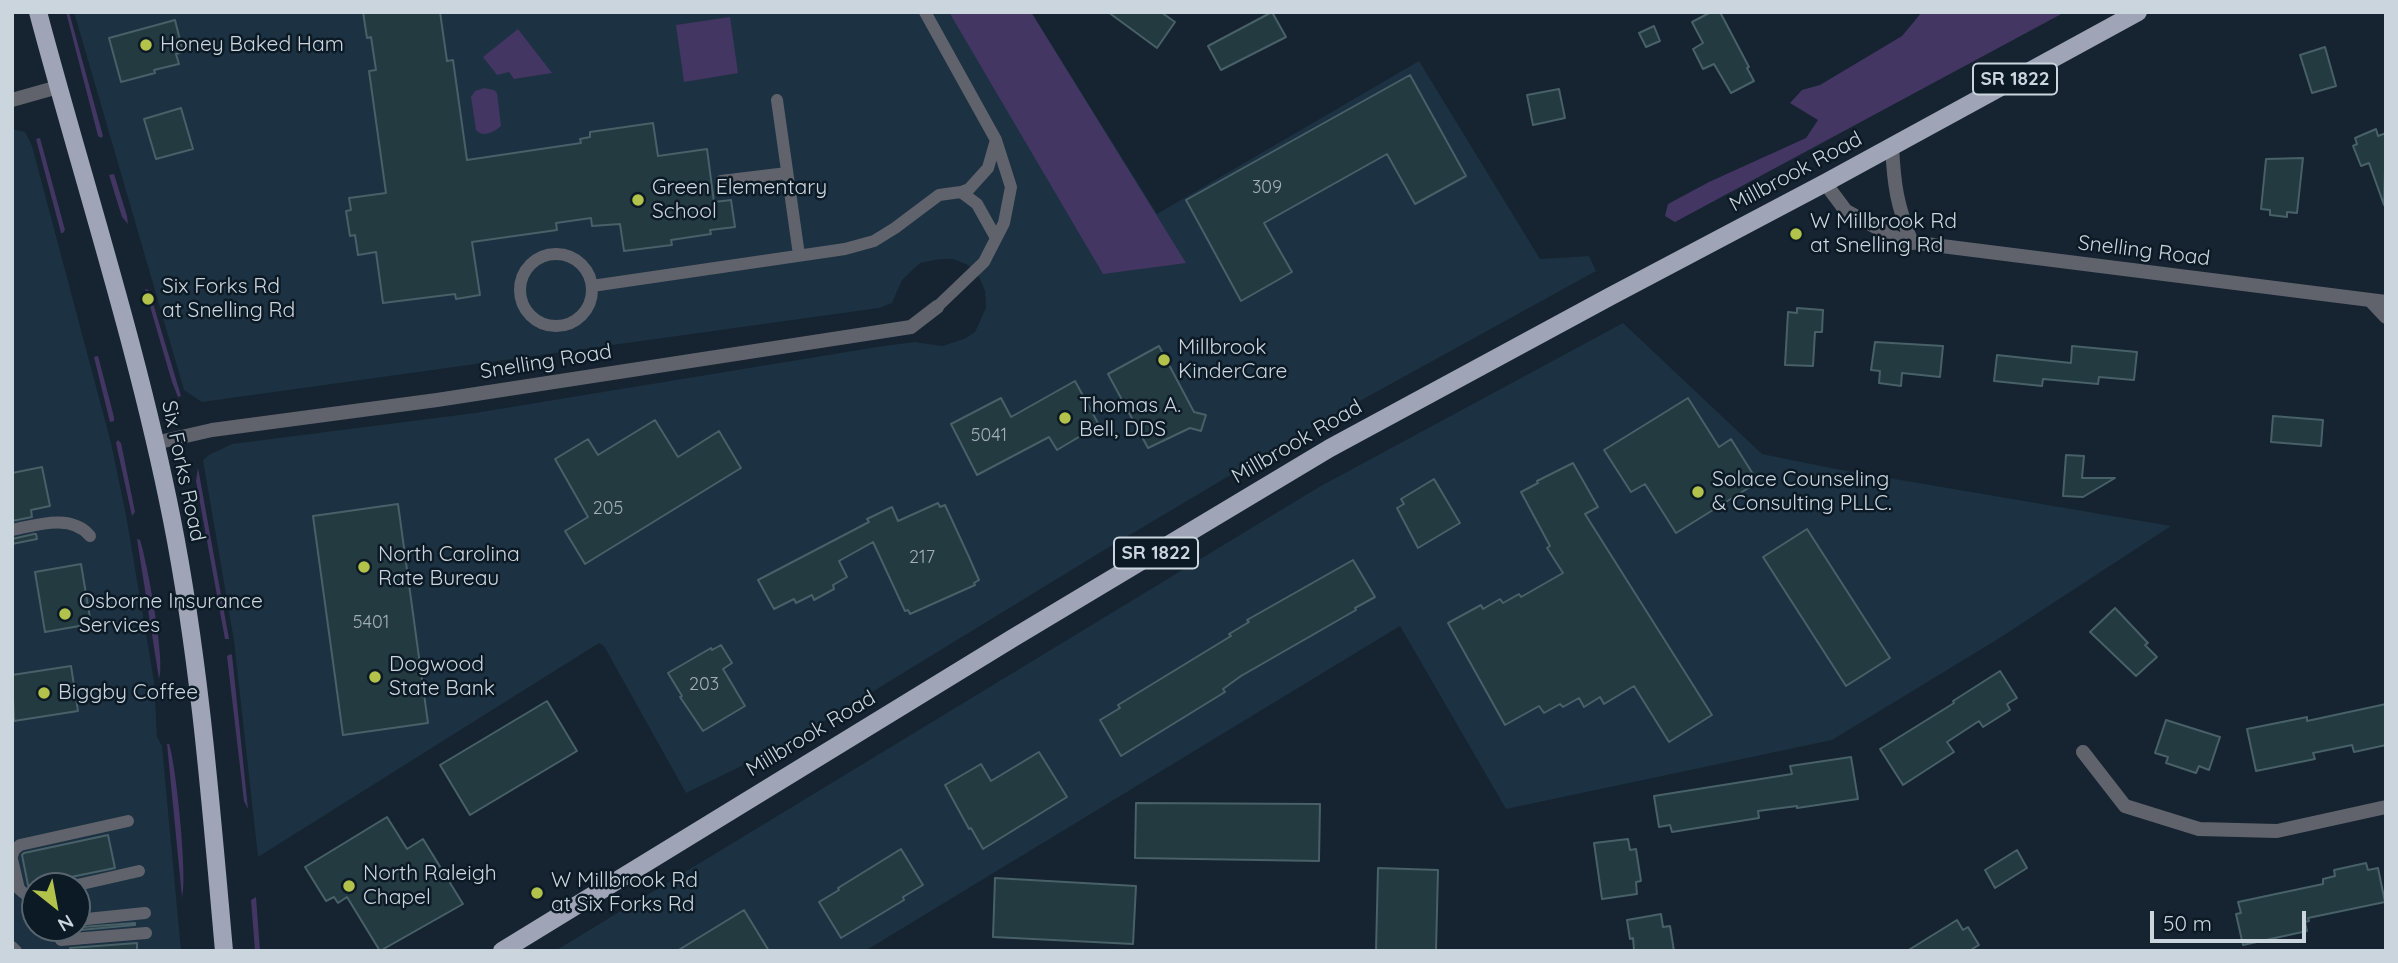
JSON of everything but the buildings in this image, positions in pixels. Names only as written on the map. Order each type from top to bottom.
[{"type":"main road","name":"Six Forks Road","points":[[38,12],[116,290],[172,520],[201,708],[224,951]]},
{"type":"main road","name":"Millbrook Road","points":[[502,951],[1282,476],[2138,12]]},
{"type":"street","points":[[12,100],[58,87]]},
{"type":"street","points":[[1892,146],[1898,207],[1912,243]]},
{"type":"street","name":"Snelling Road","points":[[1825,183],[1846,211],[1902,241],[2386,302]]},
{"type":"street","points":[[2370,300],[2386,317]]},
{"type":"street","name":"Snelling Road","points":[[155,443],[212,430],[450,398],[911,327],[937,307]]},
{"type":"street","points":[[2083,752],[2126,806],[2199,830],[2277,831],[2386,807]]},
{"type":"lane","points":[[925,12],[996,140],[1011,187],[1004,223],[984,262],[937,307]]},
{"type":"lane","points":[[777,100],[799,255]]},
{"type":"lane","points":[[592,286],[845,249],[874,241],[939,195],[970,189],[988,168],[996,140]]},
{"type":"lane","points":[[721,181],[787,173]]},
{"type":"lane","points":[[961,192],[977,204],[996,238]]},
{"type":"lane","points":[[560,254],[582,264],[592,286],[587,309],[569,324],[557,326],[545,325],[526,312],[519,289],[528,267],[537,259],[560,254]]},
{"type":"lane","points":[[12,530],[46,523],[71,523],[81,527],[90,536]]},
{"type":"lane","points":[[21,891],[12,857],[14,850],[20,845],[128,821]]},
{"type":"lane","points":[[91,882],[139,871]]},
{"type":"lane","points":[[91,919],[145,913]]},
{"type":"lane","points":[[91,938],[146,933]]},
{"type":"shaded area","points":[[66,12],[69,12],[103,136],[101,138],[98,136]]},
{"type":"shaded area","points":[[74,12],[1031,12],[1157,214],[1419,61],[1540,259],[1589,256],[1596,271],[1298,435],[787,744],[686,793],[604,646],[599,643],[258,857],[234,641],[203,460],[209,455],[232,444],[475,413],[883,346],[915,342],[942,346],[964,339],[975,332],[986,308],[985,291],[980,279],[968,265],[953,259],[940,259],[920,263],[902,280],[892,303],[879,308],[202,402],[184,390]]},
{"type":"shaded area","points":[[949,12],[1031,12],[1186,263],[1103,274]]},
{"type":"shaded area","points":[[1922,12],[2065,12],[1675,222],[1665,216],[1668,204],[1709,182],[1806,138],[1818,120],[1790,103],[1802,90],[1820,85],[1902,36]]},
{"type":"shaded area","points":[[730,17],[738,73],[684,82],[676,25]]},
{"type":"shaded area","points":[[518,29],[552,73],[514,79],[509,72],[497,75],[483,57]]},
{"type":"shaded area","points":[[484,88],[497,93],[501,126],[485,134],[476,130],[471,97],[475,91]]},
{"type":"shaded area","points":[[12,129],[25,132],[32,146],[111,443],[126,515],[154,681],[157,737],[162,746],[181,951],[12,951]]},
{"type":"shaded area","points":[[40,138],[65,230],[63,233],[36,139]]},
{"type":"shaded area","points":[[114,174],[128,224],[122,217],[109,175]]},
{"type":"shaded area","points":[[145,289],[149,290],[181,396],[178,397],[172,382]]},
{"type":"shaded area","points":[[1623,323],[1762,454],[2171,526],[1998,639],[1832,740],[1506,809],[1400,626],[865,951],[555,951],[1319,487]]},
{"type":"shaded area","points":[[98,356],[114,417],[114,421],[110,422],[94,357]]},
{"type":"shaded area","points":[[118,440],[121,443],[135,512],[132,516],[116,443]]},
{"type":"shaded area","points":[[198,468],[229,639],[225,639],[196,481]]},
{"type":"shaded area","points":[[137,539],[140,540],[143,551],[155,611],[160,653],[159,679]]},
{"type":"shaded area","points":[[231,654],[248,809],[244,801],[227,656]]},
{"type":"shaded area","points":[[167,744],[172,755],[180,822],[182,897]]},
{"type":"shaded area","points":[[256,897],[260,951],[255,951],[251,900]]},
{"type":"place","name":"Honey Baked Ham","points":[[146,45]]},
{"type":"place","name":"Green Elementary School","points":[[638,200]]},
{"type":"place","name":"W Millbrook Rd at Snelling Rd","points":[[1796,234]]},
{"type":"place","name":"Six Forks Rd at Snelling Rd","points":[[148,299]]},
{"type":"place","name":"Millbrook KinderCare","points":[[1164,360]]},
{"type":"place","name":"Thomas A. Bell, DDS","points":[[1065,418]]},
{"type":"place","name":"Solace Counseling & Consulting PLLC.","points":[[1698,492]]},
{"type":"place","name":"North Carolina Rate Bureau","points":[[364,567]]},
{"type":"place","name":"Osborne Insurance Services","points":[[65,614]]},
{"type":"place","name":"Dogwood State Bank","points":[[375,677]]},
{"type":"place","name":"Biggby Coffee","points":[[44,693]]},
{"type":"place","name":"North Raleigh Chapel","points":[[349,886]]},
{"type":"place","name":"W Millbrook Rd at Six Forks Rd","points":[[537,893]]}]
